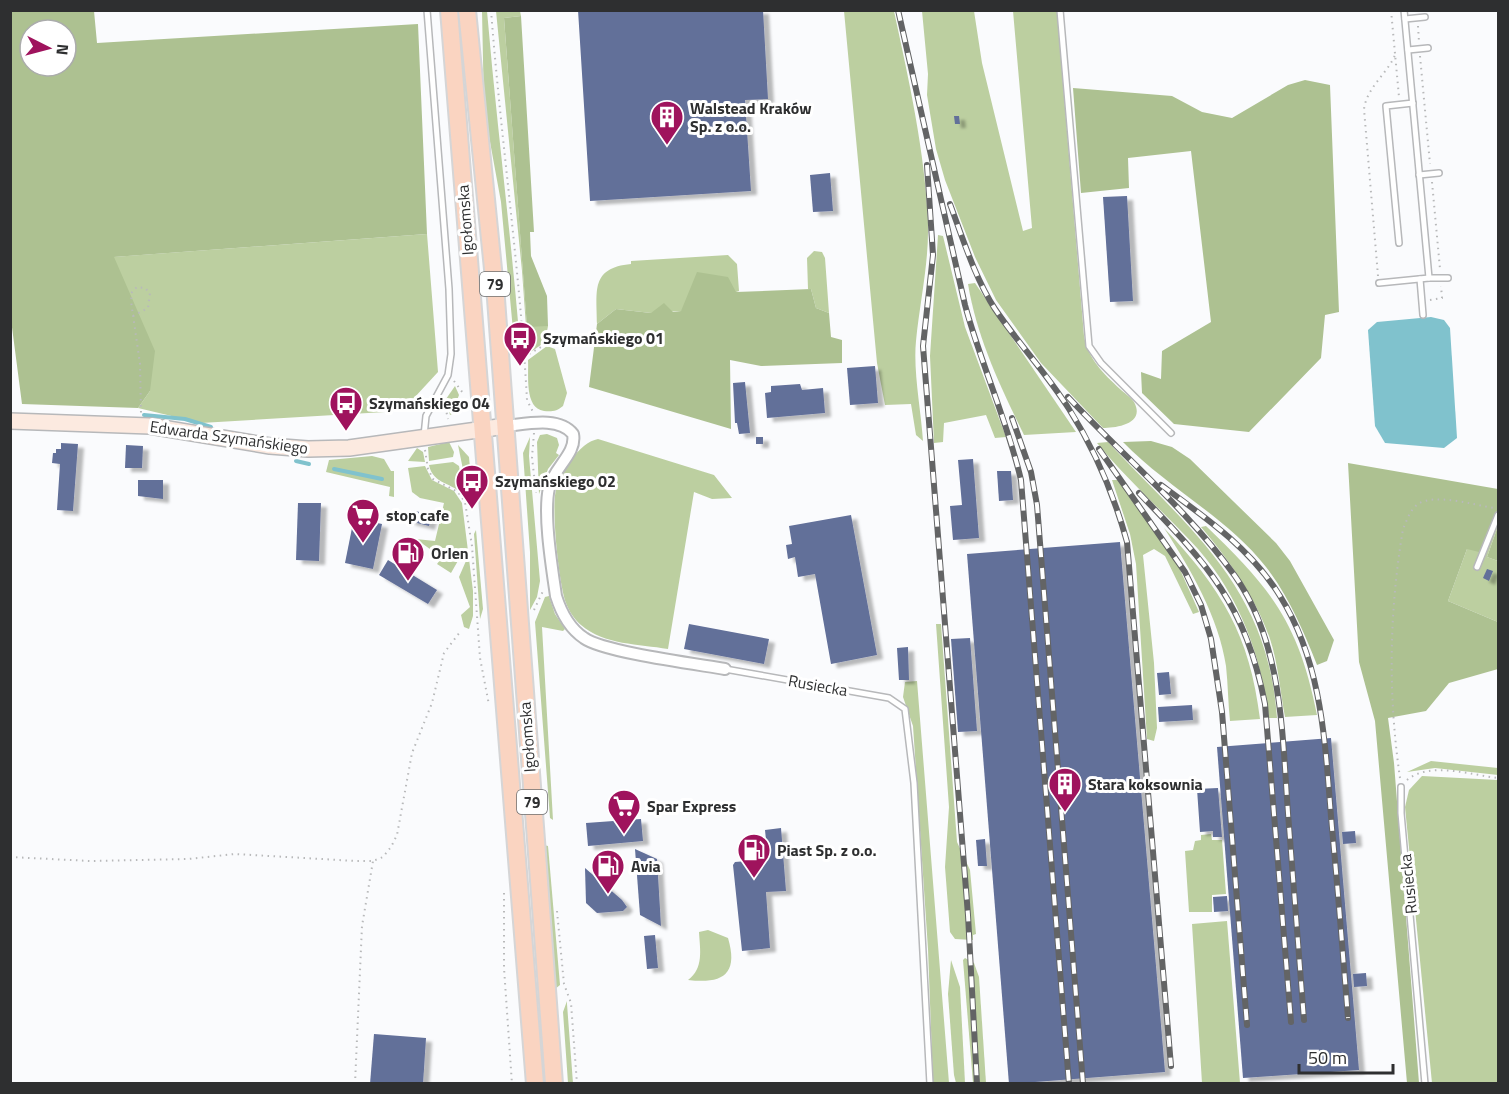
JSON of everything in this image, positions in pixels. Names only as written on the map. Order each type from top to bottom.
[{"type":"main road","name":"Igołomska","points":[[449,10],[534,1083]]},
{"type":"main road","name":"Igołomska","points":[[467,10],[506,426],[554,1083]]},
{"type":"street","name":"Edwarda Szymańskiego","points":[[10,421],[140,425],[297,449],[349,448],[482,429]]},
{"type":"street","name":"Rusiecka","points":[[506,426],[547,423],[568,428],[573,434],[573,443],[552,477],[547,501],[556,596],[565,618],[584,638],[595,644],[725,669]]},
{"type":"street","points":[[482,429],[506,426]]},
{"type":"lane","points":[[424,438],[426,416],[448,375],[451,354],[449,289],[427,10]]},
{"type":"lane","points":[[1060,10],[1089,346],[1101,363],[1171,433]]},
{"type":"lane","points":[[1404,10],[1428,278]]},
{"type":"lane","points":[[1405,19],[1425,17]]},
{"type":"lane","points":[[1408,50],[1428,48]]},
{"type":"lane","points":[[1399,243],[1386,106],[1413,103]]},
{"type":"lane","points":[[1419,175],[1439,173]]},
{"type":"lane","points":[[1379,283],[1448,278]]},
{"type":"lane","points":[[1420,279],[1423,315]]},
{"type":"lane","points":[[1477,567],[1498,515]]},
{"type":"lane","name":"Rusiecka","points":[[725,669],[889,698],[905,709],[914,783],[930,1083]]},
{"type":"lane","name":"Rusiecka","points":[[1401,787],[1401,813],[1425,1083]]},
{"type":"path","points":[[491,10],[527,400],[533,415]]},
{"type":"path","points":[[1391,10],[1400,104]]},
{"type":"path","points":[[1379,283],[1364,109],[1368,95],[1395,55]]},
{"type":"path","points":[[133,316],[148,308],[150,293],[145,288],[137,287],[132,292],[133,316],[140,364],[140,425]]},
{"type":"path","points":[[524,357],[553,340]]},
{"type":"path","points":[[454,381],[463,393]]},
{"type":"path","points":[[444,399],[448,419]]},
{"type":"path","points":[[534,432],[532,457],[537,502]]},
{"type":"path","points":[[424,438],[429,473],[437,483],[455,490],[462,496],[469,527],[480,658],[489,705]]},
{"type":"path","points":[[1498,509],[1430,499],[1418,504],[1410,514],[1403,529],[1390,646],[1395,745],[1401,787],[1421,772],[1440,770],[1498,778]]},
{"type":"path","points":[[532,615],[542,595],[544,582]]},
{"type":"path","points":[[10,857],[90,861],[188,859],[235,854],[373,861],[383,857],[397,835],[412,753],[432,703],[444,653],[460,632]]},
{"type":"path","points":[[355,1083],[362,926],[373,861]]},
{"type":"path","points":[[504,888],[505,980],[512,1083]]},
{"type":"path","points":[[556,904],[564,984],[571,1003],[577,1083]]},
{"type":"green space","points":[[10,11],[94,11],[97,43],[418,24],[427,234],[114,257],[155,351],[150,391],[138,408],[22,404],[10,312]]},
{"type":"green space","points":[[482,11],[487,11],[519,333],[514,341],[501,202],[484,109]]},
{"type":"green space","points":[[496,11],[520,11],[521,16],[504,18],[527,326],[548,326],[545,342],[528,354],[522,271]]},
{"type":"green space","points":[[844,11],[894,11],[916,116],[924,169],[928,223],[926,267],[915,353],[923,441],[916,435],[911,404],[885,405],[877,363]]},
{"type":"green space","points":[[922,11],[974,11],[982,63],[1023,231],[1032,228],[1013,11],[1057,11],[1084,336],[1089,352],[1098,366],[1131,398],[1137,409],[1133,420],[1122,426],[1103,428],[1041,363],[996,300],[975,257],[945,180],[936,149],[927,95],[928,74]]},
{"type":"green space","points":[[521,16],[534,232],[530,232],[531,256],[547,296],[548,326],[527,327],[504,18]]},
{"type":"green space","points":[[1305,80],[1330,85],[1339,312],[1325,315],[1321,358],[1249,432],[1174,424],[1142,393],[1141,372],[1161,379],[1162,351],[1211,322],[1191,151],[1128,158],[1129,188],[1081,193],[1073,88],[1172,96],[1202,112],[1232,118],[1288,85]]},
{"type":"green space","points":[[427,234],[438,372],[402,411],[201,423],[138,408],[150,391],[113,257]]},
{"type":"green space","points":[[938,235],[943,236],[965,327],[1006,437],[995,438],[986,415],[944,423],[943,442],[934,443],[930,356]]},
{"type":"green space","points":[[814,251],[822,252],[825,258],[829,313],[816,308],[811,289],[808,289],[807,258]]},
{"type":"green space","points":[[728,255],[737,264],[739,291],[681,311],[651,313],[616,309],[597,324],[597,292],[602,276],[608,270],[631,264],[631,261]]},
{"type":"green space","points":[[697,272],[728,277],[736,292],[811,289],[816,308],[829,313],[831,337],[842,340],[842,363],[761,366],[730,360],[731,429],[589,387],[597,324],[616,309],[651,313],[664,303],[673,312],[681,311]]},
{"type":"green space","points":[[975,283],[1076,432],[1024,435],[983,343],[968,284]]},
{"type":"green space","points":[[547,346],[555,349],[567,393],[563,406],[556,410],[544,411],[538,409],[530,398],[528,360]]},
{"type":"green space","points":[[455,386],[459,395],[450,415],[446,399]]},
{"type":"green space","points":[[547,434],[557,438],[559,445],[556,453],[559,455],[548,469],[539,494],[537,442],[540,435]]},
{"type":"green space","points":[[530,437],[529,456],[540,581],[537,597],[530,610],[530,552],[523,453]]},
{"type":"green space","points":[[598,439],[714,475],[732,498],[712,499],[694,492],[668,649],[622,643],[590,632],[572,615],[563,594],[556,546],[554,513],[556,490],[561,475],[571,459],[584,446]]},
{"type":"green space","points":[[1151,441],[1172,447],[1190,459],[1276,543],[1290,561],[1334,640],[1327,661],[1317,665],[1289,602],[1266,567],[1251,550],[1234,533],[1123,442]]},
{"type":"green space","points":[[449,442],[454,452],[453,457],[429,461],[428,447]]},
{"type":"green space","points":[[1108,442],[1195,533],[1220,564],[1241,596],[1258,632],[1271,672],[1277,718],[1269,718],[1254,650],[1237,607],[1226,587],[1198,549],[1121,471],[1097,443]]},
{"type":"green space","points":[[458,445],[469,457],[472,492],[467,489]]},
{"type":"green space","points":[[417,448],[423,452],[425,462],[408,461]]},
{"type":"green space","points":[[372,456],[384,459],[391,471],[394,471],[394,497],[389,496],[390,487],[326,472],[329,460]]},
{"type":"green space","points":[[453,462],[459,466],[464,496],[460,491],[439,480],[431,472],[429,465]]},
{"type":"green space","points":[[1348,463],[1498,489],[1498,511],[1479,552],[1467,549],[1448,601],[1498,622],[1498,669],[1449,683],[1426,711],[1388,718],[1394,763],[1419,1083],[1407,1083],[1375,721],[1359,662]]},
{"type":"green space","points":[[425,466],[432,480],[454,491],[462,503],[468,554],[463,552],[451,573],[437,564],[440,560],[434,552],[416,539],[435,541],[444,503],[420,498],[412,492],[408,468]]},
{"type":"green space","points":[[1112,480],[1118,480],[1178,565],[1199,612],[1193,614],[1165,556],[1154,549],[1143,555],[1154,663],[1157,728],[1154,741],[1147,739],[1136,564],[1130,534]]},
{"type":"green space","points":[[1497,510],[1498,526],[1487,557],[1498,561],[1498,622],[1448,601],[1467,549]]},
{"type":"green space","points":[[1206,526],[1249,569],[1280,610],[1301,656],[1317,715],[1285,717],[1275,656],[1263,621],[1240,578],[1201,527]]},
{"type":"green space","points":[[1498,526],[1498,561],[1487,557]]},
{"type":"green space","points":[[1164,528],[1202,571],[1230,614],[1249,662],[1260,719],[1230,721],[1226,666],[1217,630],[1202,594]]},
{"type":"green space","points":[[476,530],[483,609],[480,619],[474,534]]},
{"type":"green space","points":[[406,538],[416,539],[411,546]]},
{"type":"green space","points":[[469,555],[473,616],[469,629],[464,627],[461,615],[470,607],[459,577]]},
{"type":"green space","points":[[549,596],[555,614],[565,629],[563,631],[542,627],[553,820],[550,818],[535,622],[545,597]]},
{"type":"green space","points":[[936,624],[941,624],[957,842],[970,870],[976,934],[973,935],[973,940],[955,939],[950,932],[945,867],[949,807]]},
{"type":"green space","points":[[917,681],[949,1083],[933,1083],[928,949],[913,726],[903,697],[905,682]]},
{"type":"green space","points":[[1431,761],[1498,768],[1498,775],[1435,768],[1407,772]]},
{"type":"green space","points":[[1422,776],[1498,780],[1498,1083],[1432,1083],[1405,807],[1409,790]]},
{"type":"green space","points":[[1211,834],[1212,840],[1222,840],[1226,894],[1212,895],[1212,912],[1189,912],[1185,851],[1193,850],[1195,841],[1201,840],[1201,835]]},
{"type":"green space","points":[[544,845],[548,846],[560,985],[555,989]]},
{"type":"green space","points":[[1227,921],[1240,1083],[1202,1083],[1192,924]]},
{"type":"green space","points":[[708,930],[728,938],[731,951],[729,969],[718,978],[688,980],[699,964],[699,932]]},
{"type":"green space","points":[[965,958],[974,963],[979,977],[986,1083],[973,1083],[963,960]]},
{"type":"green space","points":[[951,960],[960,987],[965,1083],[956,1083],[954,1075],[948,994]]},
{"type":"green space","points":[[567,1001],[573,1083],[568,1083],[563,1012]]},
{"type":"water","points":[[1431,317],[1444,320],[1450,328],[1457,438],[1444,448],[1385,443],[1375,426],[1368,330],[1377,322]]},
{"type":"building","name":"Walstead Kraków Sp. z o.o.","points":[[578,10],[763,10],[768,99],[745,100],[751,191],[590,201]]},
{"type":"building","points":[[954,116],[959,116],[960,124],[955,124]]},
{"type":"building","points":[[830,173],[833,211],[813,212],[810,175]]},
{"type":"building","points":[[1127,196],[1133,301],[1110,302],[1103,197]]},
{"type":"building","points":[[875,366],[878,403],[850,405],[847,368]]},
{"type":"building","points":[[745,382],[750,433],[739,434],[737,423],[735,423],[733,383]]},
{"type":"building","points":[[800,384],[802,390],[823,388],[825,413],[767,418],[765,393],[771,392],[771,386]]},
{"type":"building","points":[[756,437],[763,437],[763,444],[756,444]]},
{"type":"building","points":[[61,443],[78,444],[73,511],[57,510],[60,464],[52,463],[53,453],[56,453],[56,449],[61,449]]},
{"type":"building","points":[[126,445],[143,446],[142,468],[125,468]]},
{"type":"building","points":[[973,459],[979,538],[953,540],[950,506],[962,505],[958,460]]},
{"type":"building","points":[[997,471],[1011,471],[1013,500],[999,501]]},
{"type":"building","points":[[138,480],[163,480],[163,499],[138,496]]},
{"type":"building","points":[[298,503],[321,503],[319,561],[296,560]]},
{"type":"building","points":[[411,510],[432,515],[429,526],[409,521]]},
{"type":"building","points":[[851,515],[877,655],[831,664],[815,574],[798,577],[795,557],[788,559],[786,545],[792,544],[789,526]]},
{"type":"building","name":"stop cafe","points":[[354,518],[382,524],[373,569],[345,563]]},
{"type":"building","name":"Stara koksownia","points":[[1120,542],[1165,1072],[1009,1084],[967,554]]},
{"type":"building","name":"Orlen","points":[[388,560],[437,590],[428,604],[379,575]]},
{"type":"building","points":[[1487,569],[1493,571],[1489,581],[1483,578]]},
{"type":"building","points":[[689,624],[769,639],[764,664],[684,649]]},
{"type":"building","points":[[970,638],[977,731],[958,732],[951,639]]},
{"type":"building","points":[[908,647],[909,680],[899,680],[897,648]]},
{"type":"building","points":[[1169,672],[1171,694],[1159,695],[1157,673]]},
{"type":"building","points":[[1192,705],[1193,720],[1159,722],[1158,707]]},
{"type":"building","points":[[1331,738],[1359,1070],[1243,1078],[1217,747]]},
{"type":"building","points":[[1218,788],[1222,837],[1213,837],[1213,831],[1200,832],[1197,789]]},
{"type":"building","points":[[641,819],[643,841],[588,846],[586,823]]},
{"type":"building","points":[[781,828],[786,891],[766,892],[770,948],[742,951],[733,865],[735,862],[759,860],[759,863],[768,860],[765,830]]},
{"type":"building","points":[[1355,831],[1356,843],[1343,844],[1342,832]]},
{"type":"building","points":[[985,839],[987,866],[978,866],[976,840]]},
{"type":"building","points":[[635,849],[657,859],[661,926],[640,915]]},
{"type":"building","points":[[585,868],[622,900],[627,907],[623,911],[597,913],[586,903]]},
{"type":"building","points":[[1227,896],[1228,911],[1214,912],[1213,897]]},
{"type":"building","points":[[655,935],[658,968],[647,969],[644,936]]},
{"type":"building","points":[[1366,973],[1367,986],[1354,987],[1353,974]]},
{"type":"building","points":[[374,1034],[426,1038],[423,1084],[370,1084]]},
{"type":"waterway","points":[[144,415],[185,419],[211,427]]},
{"type":"waterway","points":[[296,461],[309,464]]},
{"type":"waterway","points":[[334,469],[382,479]]},
{"type":"railway","points":[[898,10],[965,305],[1009,436],[1021,480],[1069,1084]]},
{"type":"railway","points":[[927,165],[933,255],[923,346],[968,915],[977,1084]]},
{"type":"railway","points":[[950,204],[970,258],[988,297],[1060,396],[1087,440],[1110,490],[1127,542],[1171,1066]]},
{"type":"railway","points":[[1068,397],[1176,506],[1217,552],[1235,576],[1264,633],[1272,664],[1282,729],[1304,1020]]},
{"type":"railway","points":[[1012,418],[1031,472],[1037,505],[1083,1084]]},
{"type":"railway","points":[[1099,449],[1185,572],[1201,605],[1211,639],[1222,712],[1247,1025]]},
{"type":"railway","points":[[1161,485],[1226,535],[1255,563],[1280,596],[1295,623],[1306,651],[1314,679],[1324,738],[1348,1018]]},
{"type":"railway","points":[[1139,493],[1185,542],[1220,588],[1235,612],[1257,669],[1265,704],[1291,1022]]},
{"type":"place","name":"Walstead Kraków Sp. z o.o.","points":[[667,146]]},
{"type":"place","name":"Szymańskiego 01","points":[[520,367]]},
{"type":"place","name":"Szymańskiego 04","points":[[346,432]]},
{"type":"place","name":"Szymańskiego 02","points":[[472,510]]},
{"type":"place","name":"stop cafe","points":[[363,544]]},
{"type":"place","name":"Orlen","points":[[408,582]]},
{"type":"place","name":"Stara koksownia","points":[[1065,813]]},
{"type":"place","name":"Spar Express","points":[[624,835]]},
{"type":"place","name":"Piast Sp. z o.o.","points":[[754,879]]},
{"type":"place","name":"Avia","points":[[608,895]]}]
